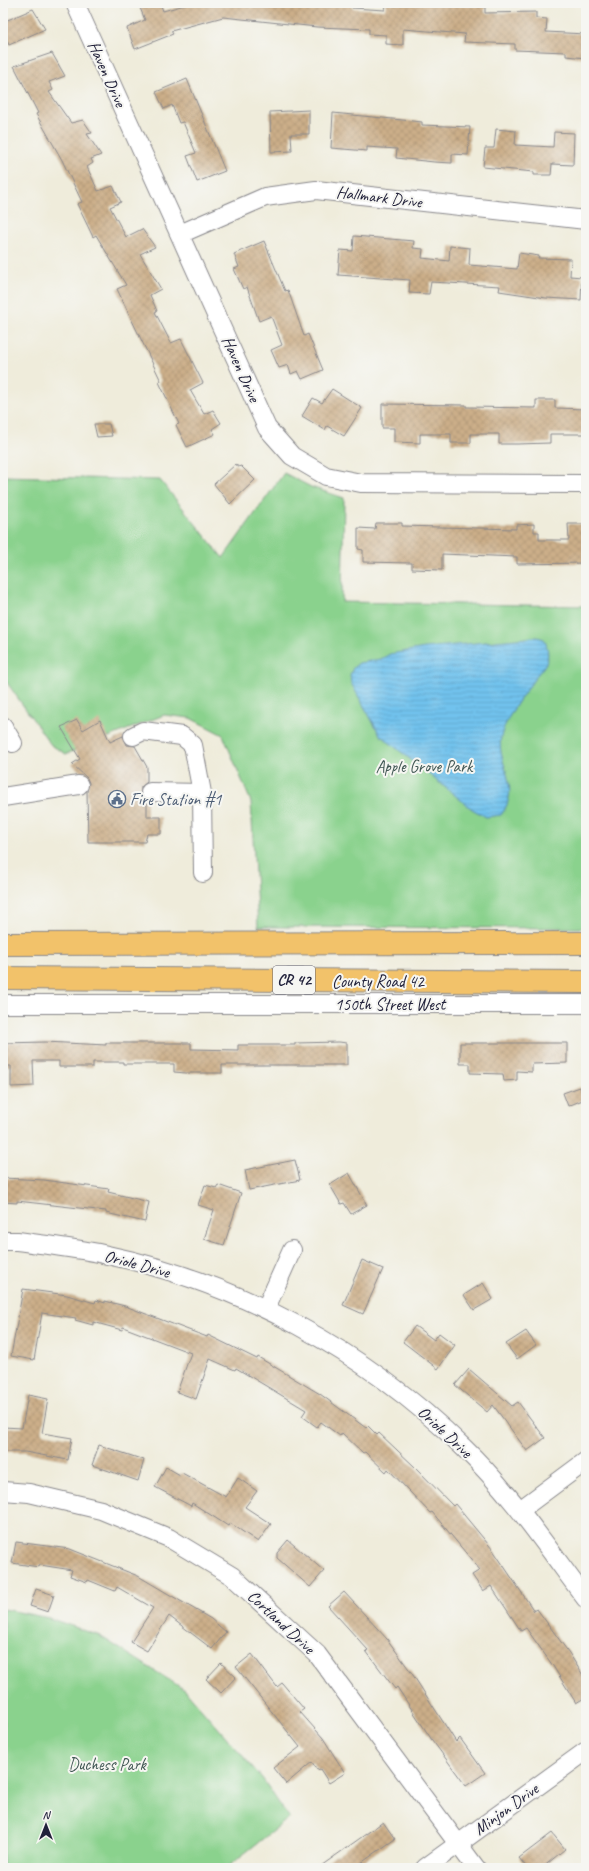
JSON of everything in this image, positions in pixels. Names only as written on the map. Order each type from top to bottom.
[{"type":"highway","name":"CR 42","points":[[3,944],[586,943]]},
{"type":"highway","name":"County Road 42","points":[[3,978],[586,982]]},
{"type":"street","name":"Haven Drive","points":[[75,3],[268,428],[292,456],[326,476],[361,483],[586,484]]},
{"type":"street","name":"Hallmark Drive","points":[[180,234],[265,197],[316,190],[586,220]]},
{"type":"street","points":[[3,726],[13,743]]},
{"type":"street","points":[[133,736],[143,731],[182,736],[192,745],[202,793],[203,873]]},
{"type":"street","points":[[3,797],[79,785]]},
{"type":"street","points":[[150,792],[202,793]]},
{"type":"street","name":"150th Street West","points":[[3,1004],[586,1004]]},
{"type":"street","name":"Oriole Drive","points":[[3,1241],[17,1241],[104,1254],[188,1277],[266,1308],[336,1346],[407,1397],[464,1447],[520,1510],[586,1599]]},
{"type":"street","points":[[266,1308],[292,1250]]},
{"type":"street","points":[[520,1510],[586,1461]]},
{"type":"street","name":"Cortland Drive","points":[[3,1491],[29,1493],[101,1510],[169,1538],[232,1576],[317,1654],[476,1868]]},
{"type":"street","name":"Minjon Drive","points":[[426,1868],[586,1750]]},
{"type":"green space","name":"Apple Grove Park","points":[[284,473],[311,487],[344,498],[342,602],[586,606],[586,928],[258,927],[251,802],[223,735],[190,718],[164,715],[66,754],[51,745],[3,677],[3,476],[160,480],[223,558]]},
{"type":"green space","name":"Duchess Park","points":[[3,1609],[49,1618],[100,1636],[185,1690],[262,1778],[289,1818],[226,1868],[3,1868]]},
{"type":"water","points":[[537,637],[544,639],[546,644],[548,655],[546,662],[513,710],[502,733],[500,743],[501,753],[509,783],[510,793],[507,804],[501,815],[486,817],[472,809],[380,735],[351,683],[350,675],[353,668],[359,663],[381,659],[390,654],[425,648]]},
{"type":"building","points":[[138,3],[160,3],[163,11],[192,3],[352,3],[352,8],[385,10],[386,3],[443,3],[443,5],[485,6],[485,13],[536,12],[536,18],[547,19],[546,32],[586,34],[586,58],[566,56],[566,52],[515,50],[515,44],[464,42],[465,34],[403,29],[403,45],[386,44],[386,35],[369,34],[369,29],[317,27],[223,17],[171,31],[173,34],[135,49],[127,28],[145,20]]},
{"type":"building","points":[[33,9],[45,29],[9,45],[3,32],[3,22]]},
{"type":"building","points":[[52,53],[65,76],[49,82],[53,90],[49,92],[71,123],[83,120],[92,133],[87,134],[101,155],[91,159],[93,163],[87,167],[98,191],[113,186],[121,202],[110,207],[126,237],[142,229],[155,247],[140,254],[161,289],[150,295],[157,311],[155,312],[171,343],[181,339],[203,383],[190,390],[204,414],[213,410],[221,423],[212,429],[215,434],[187,447],[176,425],[179,424],[159,382],[161,381],[117,289],[126,285],[96,235],[93,237],[77,204],[82,202],[62,160],[36,114],[38,113],[14,66]]},
{"type":"building","points":[[187,79],[225,171],[197,182],[187,156],[196,153],[183,122],[179,123],[172,105],[164,109],[156,92]]},
{"type":"building","points":[[309,110],[309,134],[291,134],[292,151],[271,152],[270,112]]},
{"type":"building","points":[[333,113],[422,122],[422,125],[470,127],[468,155],[452,154],[452,163],[396,158],[397,149],[367,147],[367,151],[331,148]]},
{"type":"building","points":[[496,129],[516,131],[515,145],[553,147],[554,132],[574,133],[573,165],[552,164],[551,175],[534,175],[534,172],[483,167],[485,148],[494,148]]},
{"type":"building","points":[[354,236],[414,241],[413,248],[423,249],[422,258],[449,261],[450,246],[470,248],[469,265],[517,269],[519,253],[539,256],[538,258],[571,259],[570,276],[582,277],[581,300],[546,298],[499,291],[500,286],[431,282],[429,294],[409,293],[410,280],[338,275],[340,250],[353,251]]},
{"type":"building","points":[[264,241],[285,291],[288,290],[304,336],[308,334],[323,370],[302,379],[298,371],[291,374],[288,365],[279,368],[271,350],[282,345],[271,316],[259,321],[247,287],[243,289],[234,269],[239,267],[234,254]]},
{"type":"building","points":[[332,389],[362,408],[344,436],[327,426],[325,430],[302,416],[313,398],[322,403]]},
{"type":"building","points":[[536,400],[555,400],[555,408],[586,409],[586,434],[550,434],[550,443],[499,444],[499,434],[471,434],[471,443],[451,443],[451,434],[420,434],[420,443],[394,442],[394,428],[382,428],[382,404],[536,408]]},
{"type":"building","points":[[94,424],[109,424],[112,436],[97,437]]},
{"type":"building","points":[[236,464],[238,467],[241,466],[255,480],[230,504],[214,484]]},
{"type":"building","points":[[376,523],[402,523],[402,526],[516,529],[516,525],[534,524],[534,532],[539,532],[539,540],[569,540],[568,524],[586,524],[586,563],[517,564],[517,557],[442,554],[442,570],[412,569],[412,563],[363,562],[363,550],[358,549],[358,528],[375,529]]},
{"type":"building","name":"Fire Station #1","points":[[77,720],[83,730],[100,720],[110,742],[123,736],[127,745],[135,746],[147,767],[147,782],[141,787],[141,797],[147,802],[147,817],[161,817],[161,834],[147,834],[145,842],[88,842],[87,791],[89,783],[87,778],[72,764],[80,759],[61,727]]},
{"type":"building","points":[[45,1042],[106,1045],[106,1043],[191,1043],[191,1049],[238,1050],[238,1045],[295,1045],[295,1043],[339,1042],[347,1043],[347,1065],[222,1065],[222,1073],[186,1073],[174,1072],[174,1064],[123,1064],[123,1062],[93,1062],[93,1067],[59,1067],[59,1061],[33,1061],[34,1086],[11,1087],[11,1066],[3,1066],[3,1043]]},
{"type":"building","points":[[460,1043],[567,1043],[567,1063],[532,1064],[532,1072],[517,1071],[517,1080],[504,1081],[503,1074],[470,1073],[470,1064],[460,1064]]},
{"type":"building","points":[[580,1087],[585,1099],[568,1106],[563,1093]]},
{"type":"building","points":[[295,1160],[300,1180],[249,1190],[245,1170]]},
{"type":"building","points":[[349,1173],[367,1205],[351,1214],[344,1203],[341,1204],[330,1185]]},
{"type":"building","points":[[3,1178],[44,1180],[109,1189],[108,1192],[149,1202],[145,1222],[106,1213],[106,1211],[17,1201],[17,1203],[3,1202]]},
{"type":"building","points":[[205,1185],[216,1188],[218,1185],[241,1193],[224,1245],[204,1239],[214,1210],[198,1205]]},
{"type":"building","points":[[362,1260],[383,1269],[363,1314],[343,1305]]},
{"type":"building","points":[[483,1283],[493,1299],[474,1310],[464,1295]]},
{"type":"building","points":[[23,1289],[67,1295],[95,1303],[96,1300],[105,1303],[105,1301],[125,1306],[207,1337],[208,1335],[257,1359],[258,1357],[320,1394],[366,1428],[368,1426],[377,1435],[379,1433],[453,1506],[455,1504],[493,1550],[534,1611],[537,1609],[569,1653],[586,1680],[586,1697],[576,1703],[553,1666],[526,1628],[521,1631],[491,1586],[483,1591],[472,1575],[480,1570],[432,1512],[430,1513],[388,1469],[386,1472],[342,1433],[340,1436],[321,1422],[317,1427],[302,1416],[306,1410],[236,1368],[235,1370],[210,1359],[196,1399],[177,1392],[191,1353],[123,1327],[122,1330],[93,1322],[93,1325],[75,1320],[76,1318],[42,1313],[34,1360],[11,1356]]},
{"type":"building","points":[[415,1326],[434,1340],[439,1333],[455,1345],[438,1369],[403,1342]]},
{"type":"building","points":[[526,1331],[536,1345],[517,1359],[506,1344]]},
{"type":"building","points":[[469,1369],[512,1406],[518,1402],[545,1438],[527,1451],[493,1405],[487,1412],[455,1385]]},
{"type":"building","points":[[28,1395],[48,1399],[42,1433],[72,1438],[68,1460],[25,1452],[3,1452],[3,1427],[22,1428]]},
{"type":"building","points":[[99,1445],[144,1460],[138,1481],[92,1465]]},
{"type":"building","points":[[166,1467],[180,1475],[182,1473],[226,1497],[238,1478],[257,1491],[245,1507],[271,1524],[258,1542],[230,1523],[228,1526],[192,1503],[191,1506],[155,1487]]},
{"type":"building","points":[[288,1540],[324,1571],[310,1587],[277,1558],[277,1553]]},
{"type":"building","points":[[16,1542],[70,1549],[138,1576],[211,1619],[226,1632],[212,1649],[169,1616],[147,1651],[131,1642],[153,1608],[117,1587],[115,1591],[88,1580],[87,1582],[70,1576],[72,1570],[40,1565],[39,1567],[12,1563]]},
{"type":"building","points":[[36,1589],[54,1595],[48,1612],[30,1606]]},
{"type":"building","points":[[344,1592],[387,1639],[411,1672],[456,1742],[460,1738],[485,1773],[466,1786],[432,1740],[397,1687],[395,1689],[366,1651],[368,1650],[328,1606]]},
{"type":"building","points":[[252,1654],[277,1687],[282,1683],[304,1709],[300,1712],[323,1738],[345,1773],[329,1783],[320,1769],[317,1770],[312,1762],[286,1784],[273,1768],[300,1747],[236,1667]]},
{"type":"building","points":[[221,1663],[236,1677],[221,1693],[206,1679]]},
{"type":"building","points":[[383,1822],[395,1839],[354,1868],[318,1868]]},
{"type":"building","points":[[552,1833],[565,1849],[542,1868],[527,1868],[519,1858]]},
{"type":"place","name":"Fire Station #1","points":[[117,799]]}]
